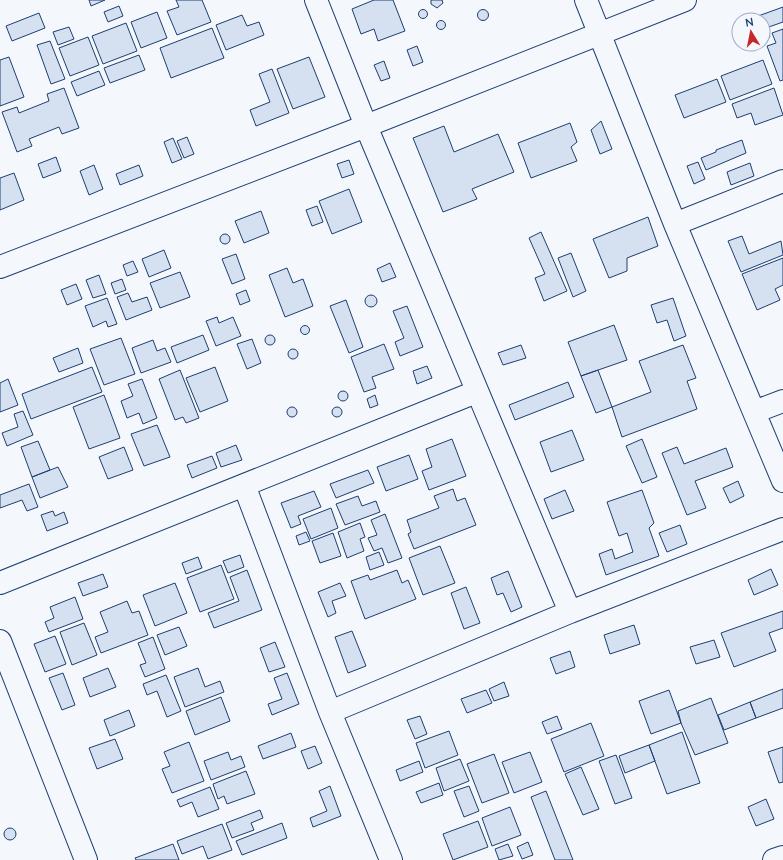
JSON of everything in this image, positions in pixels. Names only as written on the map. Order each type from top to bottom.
[{"type":"street","points":[[316,0],[366,126],[476,392],[570,612]]},
{"type":"street","points":[[586,0],[675,224],[783,481]]},
{"type":"street","points":[[0,267],[366,126],[685,0]]},
{"type":"street","points":[[675,224],[783,181]]},
{"type":"street","points":[[0,583],[476,392]]},
{"type":"street","points":[[754,412],[783,401]]},
{"type":"street","points":[[244,485],[330,712],[391,860]]},
{"type":"street","points":[[330,712],[570,612],[783,529]]},
{"type":"street","points":[[0,641],[86,860]]},
{"type":"street","points":[[774,860],[783,856]]},
{"type":"building","points":[[89,0],[105,0],[91,6]]},
{"type":"building","points":[[176,0],[202,0],[211,22],[177,35],[167,11],[179,7]]},
{"type":"building","points":[[374,0],[393,0],[405,31],[378,41],[374,29],[361,34],[352,9]]},
{"type":"building","points":[[431,0],[442,0],[443,3],[437,8],[431,4]]},
{"type":"building","points":[[119,6],[123,16],[108,22],[104,12]]},
{"type":"building","points":[[783,7],[783,22],[771,26],[771,12],[769,12]]},
{"type":"building","points":[[483,9],[487,11],[489,15],[487,19],[483,21],[479,19],[477,15],[479,11]]},
{"type":"building","points":[[421,10],[425,10],[427,14],[425,18],[421,18],[419,16],[419,12]]},
{"type":"building","points":[[157,12],[167,38],[141,48],[131,22]]},
{"type":"building","points":[[39,13],[45,28],[12,41],[6,26]]},
{"type":"building","points":[[242,15],[247,26],[259,22],[264,35],[226,50],[216,25]]},
{"type":"building","points":[[441,20],[446,25],[441,30],[436,25]]},
{"type":"building","points":[[126,23],[137,51],[103,64],[92,36]]},
{"type":"building","points":[[69,27],[74,39],[58,45],[53,32]]},
{"type":"building","points":[[212,28],[224,58],[171,78],[160,48]]},
{"type":"building","points":[[783,29],[783,80],[780,81],[769,52],[771,52],[771,45],[776,43],[772,33]]},
{"type":"building","points":[[88,37],[99,65],[70,76],[59,48]]},
{"type":"building","points":[[50,41],[65,79],[51,84],[37,45]]},
{"type":"building","points":[[417,46],[423,62],[413,66],[407,50]]},
{"type":"building","points":[[139,55],[145,70],[110,83],[104,68]]},
{"type":"building","points":[[9,57],[24,97],[0,106],[0,60]]},
{"type":"building","points":[[309,57],[325,97],[293,109],[277,69]]},
{"type":"building","points":[[763,60],[772,84],[730,100],[721,76]]},
{"type":"building","points":[[384,61],[390,78],[381,81],[374,65]]},
{"type":"building","points":[[272,69],[289,113],[256,126],[250,110],[270,102],[259,74]]},
{"type":"building","points":[[99,71],[105,85],[77,96],[71,82]]},
{"type":"building","points":[[717,79],[726,102],[684,118],[675,95]]},
{"type":"building","points":[[64,88],[79,128],[62,134],[59,127],[29,139],[32,146],[17,152],[2,112],[17,107],[19,113],[49,101],[47,94]]},
{"type":"building","points":[[774,88],[783,115],[755,125],[751,113],[737,118],[732,104]]},
{"type":"building","points":[[601,121],[612,149],[600,154],[591,130]]},
{"type":"building","points":[[570,123],[577,142],[571,147],[577,161],[531,178],[518,143]]},
{"type":"building","points":[[444,126],[454,152],[498,134],[514,172],[472,189],[477,199],[443,212],[413,138]]},
{"type":"building","points":[[187,137],[194,154],[184,158],[177,141]]},
{"type":"building","points":[[173,138],[182,159],[172,163],[164,142]]},
{"type":"building","points":[[742,140],[746,153],[706,170],[701,158],[716,152],[716,150]]},
{"type":"building","points":[[56,157],[61,171],[43,178],[38,164]]},
{"type":"building","points":[[349,160],[354,174],[342,178],[337,164]]},
{"type":"building","points":[[698,162],[705,179],[694,184],[687,166]]},
{"type":"building","points":[[750,163],[754,176],[731,185],[727,172]]},
{"type":"building","points":[[94,165],[103,189],[89,195],[80,171]]},
{"type":"building","points":[[139,165],[143,176],[120,185],[116,174]]},
{"type":"building","points":[[14,173],[24,200],[0,210],[0,178]]},
{"type":"building","points":[[349,189],[362,222],[332,234],[319,201]]},
{"type":"building","points":[[317,206],[323,222],[312,226],[306,210]]},
{"type":"building","points":[[261,211],[269,233],[244,243],[235,221]]},
{"type":"building","points":[[648,217],[658,246],[627,258],[627,271],[609,278],[593,239]]},
{"type":"building","points":[[541,232],[567,291],[544,301],[535,278],[545,274],[529,238]]},
{"type":"building","points":[[223,234],[227,234],[229,235],[229,243],[223,244],[220,241],[220,237]]},
{"type":"building","points":[[742,236],[749,254],[781,241],[783,255],[741,272],[728,241]]},
{"type":"building","points":[[164,250],[171,268],[149,277],[142,259]]},
{"type":"building","points":[[571,253],[586,291],[573,297],[558,258]]},
{"type":"building","points":[[236,254],[245,279],[232,284],[222,259]]},
{"type":"building","points":[[783,258],[783,285],[775,289],[780,300],[757,310],[742,274]]},
{"type":"building","points":[[133,261],[138,272],[127,276],[123,265]]},
{"type":"building","points":[[390,263],[396,277],[382,282],[377,269]]},
{"type":"building","points":[[287,268],[293,283],[303,279],[313,306],[285,317],[269,275]]},
{"type":"building","points":[[180,272],[190,297],[160,308],[150,283]]},
{"type":"building","points":[[99,275],[106,294],[93,298],[86,280]]},
{"type":"building","points":[[122,279],[126,290],[115,294],[111,283]]},
{"type":"building","points":[[76,284],[82,299],[67,305],[61,290]]},
{"type":"building","points":[[246,290],[250,301],[240,305],[236,294]]},
{"type":"building","points":[[128,293],[132,302],[147,297],[152,310],[126,320],[117,297]]},
{"type":"building","points":[[371,295],[375,297],[377,301],[375,305],[371,307],[367,305],[365,301],[367,297]]},
{"type":"building","points":[[107,298],[117,324],[108,327],[106,321],[93,327],[85,306]]},
{"type":"building","points":[[673,298],[686,336],[674,341],[667,320],[657,323],[651,305]]},
{"type":"building","points":[[346,300],[363,347],[349,353],[330,306]]},
{"type":"building","points":[[407,306],[423,347],[400,356],[395,342],[404,338],[393,311]]},
{"type":"building","points":[[217,317],[219,323],[233,317],[241,336],[216,346],[206,321]]},
{"type":"building","points":[[614,325],[627,360],[581,376],[568,342]]},
{"type":"building","points":[[303,326],[307,326],[309,330],[307,334],[303,334],[301,332],[301,328]]},
{"type":"building","points":[[203,335],[209,350],[177,363],[171,347]]},
{"type":"building","points":[[268,335],[272,335],[274,336],[274,344],[268,345],[265,342],[265,338]]},
{"type":"building","points":[[121,338],[135,374],[104,385],[90,349]]},
{"type":"building","points":[[252,339],[261,363],[247,369],[237,344]]},
{"type":"building","points":[[153,340],[157,351],[165,348],[171,362],[141,373],[132,348]]},
{"type":"building","points":[[384,344],[394,369],[372,377],[376,388],[364,392],[351,357]]},
{"type":"building","points":[[521,345],[526,358],[503,365],[498,353]]},
{"type":"building","points":[[683,345],[696,378],[687,381],[697,409],[622,437],[612,407],[651,392],[639,361]]},
{"type":"building","points":[[78,348],[83,363],[59,372],[53,358]]},
{"type":"building","points":[[291,349],[295,349],[297,350],[297,358],[291,359],[288,356],[288,352]]},
{"type":"building","points":[[427,366],[432,378],[417,384],[413,371]]},
{"type":"building","points":[[92,367],[102,392],[31,419],[22,394]]},
{"type":"building","points":[[215,367],[228,401],[200,412],[186,378]]},
{"type":"building","points":[[180,370],[199,418],[186,423],[183,417],[175,420],[159,379]]},
{"type":"building","points":[[598,370],[612,407],[596,413],[581,376]]},
{"type":"building","points":[[8,379],[18,405],[0,412],[0,383]]},
{"type":"building","points":[[142,379],[157,418],[143,424],[139,413],[127,418],[121,401],[133,396],[128,384]]},
{"type":"building","points":[[568,382],[574,397],[515,420],[509,405]]},
{"type":"building","points":[[341,391],[345,391],[347,392],[347,400],[341,401],[338,398],[338,394]]},
{"type":"building","points":[[104,395],[120,438],[89,449],[73,407]]},
{"type":"building","points":[[375,395],[378,405],[370,408],[367,399]]},
{"type":"building","points":[[290,407],[294,407],[296,408],[296,416],[290,417],[287,414],[287,410]]},
{"type":"building","points":[[335,407],[339,407],[341,408],[341,416],[335,417],[332,414],[332,410]]},
{"type":"building","points":[[23,411],[33,435],[7,446],[2,433],[18,427],[14,414]]},
{"type":"building","points":[[157,425],[170,457],[144,466],[131,434]]},
{"type":"building","points":[[572,430],[584,460],[551,472],[540,442]]},
{"type":"building","points":[[452,439],[466,476],[429,490],[422,471],[432,467],[426,449]]},
{"type":"building","points":[[642,439],[657,477],[642,483],[626,446]]},
{"type":"building","points":[[38,441],[50,470],[32,477],[21,447]]},
{"type":"building","points":[[236,445],[242,460],[221,467],[216,453]]},
{"type":"building","points":[[124,447],[133,470],[108,479],[99,457]]},
{"type":"building","points":[[677,447],[684,464],[726,448],[733,467],[695,481],[706,508],[687,515],[662,453]]},
{"type":"building","points":[[409,455],[418,479],[386,491],[377,467]]},
{"type":"building","points":[[212,456],[217,468],[192,478],[187,465]]},
{"type":"building","points":[[58,467],[68,487],[40,498],[32,477]]},
{"type":"building","points":[[368,470],[374,483],[336,498],[330,484]]},
{"type":"building","points":[[738,481],[744,496],[730,503],[723,488]]},
{"type":"building","points":[[29,484],[38,507],[27,511],[22,500],[0,508],[0,495]]},
{"type":"building","points":[[453,489],[457,501],[465,498],[476,525],[414,549],[408,534],[411,532],[407,520],[439,508],[434,496]]},
{"type":"building","points":[[565,490],[574,511],[552,519],[544,499]]},
{"type":"building","points":[[642,490],[654,523],[649,528],[659,556],[606,575],[599,554],[612,549],[615,559],[633,552],[627,533],[619,536],[607,502]]},
{"type":"building","points":[[314,491],[321,507],[298,516],[301,524],[291,528],[281,503]]},
{"type":"building","points":[[358,496],[362,506],[376,501],[380,512],[345,525],[336,504]]},
{"type":"building","points":[[331,508],[338,528],[311,539],[303,519]]},
{"type":"building","points":[[53,511],[55,516],[64,512],[68,523],[47,531],[41,515]]},
{"type":"building","points":[[385,514],[402,558],[388,563],[382,548],[374,551],[368,538],[377,535],[371,520]]},
{"type":"building","points":[[360,523],[365,537],[360,539],[364,551],[347,558],[338,532]]},
{"type":"building","points":[[680,525],[687,544],[667,552],[659,533]]},
{"type":"building","points":[[306,532],[310,541],[299,545],[296,536]]},
{"type":"building","points":[[333,533],[341,556],[320,563],[312,541]]},
{"type":"building","points":[[440,546],[455,583],[423,595],[409,558]]},
{"type":"building","points":[[379,552],[384,565],[370,570],[366,557]]},
{"type":"building","points":[[240,555],[244,567],[228,573],[223,561]]},
{"type":"building","points":[[198,557],[202,568],[186,574],[182,563]]},
{"type":"building","points":[[221,565],[234,599],[200,612],[187,578]]},
{"type":"building","points":[[771,569],[778,585],[754,595],[748,580]]},
{"type":"building","points":[[247,570],[262,610],[214,628],[208,613],[239,601],[230,577]]},
{"type":"building","points":[[397,570],[402,583],[408,580],[416,599],[365,619],[351,581],[368,575],[370,580]]},
{"type":"building","points":[[508,571],[522,607],[511,612],[503,593],[497,595],[491,578]]},
{"type":"building","points":[[103,574],[108,587],[83,596],[78,583]]},
{"type":"building","points":[[175,583],[187,613],[155,626],[143,595]]},
{"type":"building","points":[[340,583],[346,596],[332,601],[336,613],[328,617],[318,592]]},
{"type":"building","points":[[466,587],[480,623],[464,629],[451,593]]},
{"type":"building","points":[[75,597],[83,619],[49,632],[45,622],[54,618],[50,607]]},
{"type":"building","points":[[127,601],[132,613],[139,611],[148,635],[101,653],[95,637],[108,632],[100,612]]},
{"type":"building","points":[[783,611],[783,628],[769,633],[776,651],[734,667],[721,633]]},
{"type":"building","points":[[84,623],[97,655],[72,665],[60,632]]},
{"type":"building","points":[[634,625],[640,644],[610,654],[604,635]]},
{"type":"building","points":[[179,627],[187,646],[165,655],[157,635]]},
{"type":"building","points":[[352,631],[366,666],[348,673],[335,637]]},
{"type":"building","points":[[55,636],[66,664],[45,672],[34,644]]},
{"type":"building","points":[[153,637],[165,669],[145,677],[140,665],[146,663],[138,643]]},
{"type":"building","points":[[714,640],[720,657],[696,664],[690,647]]},
{"type":"building","points":[[275,642],[285,667],[269,672],[260,648]]},
{"type":"building","points":[[570,651],[575,667],[556,674],[550,658]]},
{"type":"building","points":[[108,668],[116,687],[90,697],[83,678]]},
{"type":"building","points":[[198,668],[205,687],[220,681],[224,692],[185,707],[174,677]]},
{"type":"building","points":[[63,673],[75,705],[62,710],[49,678]]},
{"type":"building","points":[[287,673],[299,704],[272,715],[268,704],[282,699],[274,678]]},
{"type":"building","points":[[166,675],[181,711],[167,717],[157,691],[147,695],[143,684]]},
{"type":"building","points":[[504,682],[509,696],[494,701],[489,689]]},
{"type":"building","points":[[783,689],[783,708],[756,718],[750,702]]},
{"type":"building","points":[[486,690],[492,703],[467,713],[461,699]]},
{"type":"building","points":[[669,690],[681,723],[651,734],[639,701]]},
{"type":"building","points":[[221,697],[230,721],[195,735],[186,711]]},
{"type":"building","points":[[711,698],[728,743],[695,755],[681,723],[678,711]]},
{"type":"building","points":[[750,702],[756,718],[724,730],[718,715]]},
{"type":"building","points":[[129,710],[135,726],[110,736],[104,720]]},
{"type":"building","points":[[420,716],[427,734],[415,739],[407,720]]},
{"type":"building","points":[[557,716],[562,729],[547,734],[542,722]]},
{"type":"building","points":[[591,723],[604,756],[564,772],[551,739]]},
{"type":"building","points":[[449,731],[458,755],[425,768],[416,743]]},
{"type":"building","points":[[682,732],[700,783],[667,794],[649,745]]},
{"type":"building","points":[[291,733],[296,747],[263,759],[258,746]]},
{"type":"building","points":[[115,739],[123,759],[97,769],[89,748]]},
{"type":"building","points":[[189,742],[204,781],[172,793],[162,769],[170,766],[164,752]]},
{"type":"building","points":[[649,745],[655,761],[625,773],[619,756]]},
{"type":"building","points":[[315,746],[322,763],[308,769],[301,751]]},
{"type":"building","points":[[783,747],[783,782],[779,783],[768,752]]},
{"type":"building","points":[[228,752],[231,760],[241,756],[245,767],[211,780],[204,761]]},
{"type":"building","points":[[530,752],[542,782],[514,793],[502,762]]},
{"type":"building","points":[[494,754],[509,793],[482,803],[467,764]]},
{"type":"building","points":[[616,755],[632,798],[615,804],[599,761]]},
{"type":"building","points":[[460,759],[469,781],[444,791],[436,768]]},
{"type":"building","points":[[419,761],[423,772],[400,781],[396,770]]},
{"type":"building","points":[[581,767],[599,809],[583,815],[565,774]]},
{"type":"building","points":[[246,771],[255,794],[227,804],[224,796],[218,799],[213,784]]},
{"type":"building","points":[[439,783],[443,795],[421,803],[416,792]]},
{"type":"building","points":[[330,786],[341,816],[313,827],[310,818],[327,811],[319,791]]},
{"type":"building","points":[[469,786],[479,811],[464,817],[454,791]]},
{"type":"building","points":[[210,787],[219,809],[198,817],[192,802],[180,807],[177,800]]},
{"type":"building","points":[[546,791],[573,860],[555,860],[531,797]]},
{"type":"building","points":[[766,799],[774,819],[756,826],[748,807]]},
{"type":"building","points":[[510,807],[521,835],[492,846],[482,818]]},
{"type":"building","points":[[260,810],[263,818],[251,823],[254,830],[232,838],[226,823]]},
{"type":"building","points":[[478,821],[488,847],[453,860],[443,834]]},
{"type":"building","points":[[282,823],[287,838],[242,855],[236,841]]},
{"type":"building","points":[[222,824],[232,850],[208,859],[203,846],[182,854],[177,841]]},
{"type":"building","points":[[8,828],[12,828],[16,834],[12,840],[8,840],[4,836],[4,832]]},
{"type":"building","points":[[528,842],[533,855],[522,859],[517,847]]},
{"type":"building","points":[[173,844],[179,860],[136,860],[135,858]]},
{"type":"building","points":[[508,844],[513,856],[499,860],[495,849]]}]
